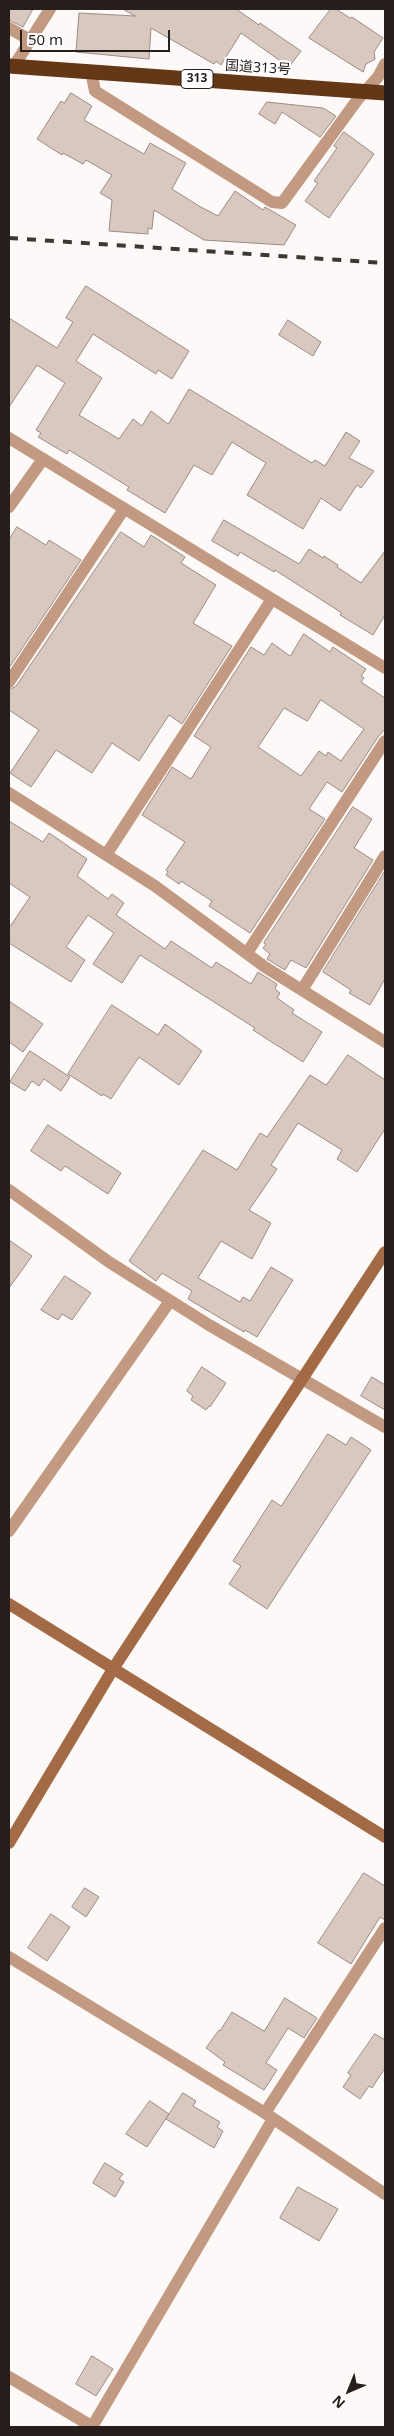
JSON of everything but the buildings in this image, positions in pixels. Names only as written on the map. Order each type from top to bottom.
[{"type":"highway","name":"国道313号","points":[[10,69],[91,71],[385,93]]},
{"type":"street","points":[[10,69],[50,9]]},
{"type":"street","points":[[9,28],[30,40]]},
{"type":"street","points":[[91,71],[95,91],[272,202],[282,203],[364,92],[378,77],[385,64]]},
{"type":"street","points":[[9,438],[272,599],[384,665]]},
{"type":"street","points":[[9,507],[43,459]]},
{"type":"street","points":[[9,682],[124,509]]},
{"type":"street","points":[[106,855],[272,599]]},
{"type":"street","points":[[247,953],[385,742]]},
{"type":"street","points":[[9,793],[155,886],[247,953],[385,1042]]},
{"type":"street","points":[[302,990],[385,856]]},
{"type":"street","points":[[9,1190],[109,1262],[170,1301],[385,1427]]},
{"type":"street","points":[[9,1842],[113,1669],[385,1252]]},
{"type":"street","points":[[9,1531],[170,1301]]},
{"type":"street","points":[[9,1604],[385,1837]]},
{"type":"street","points":[[9,2377],[93,2427],[269,2116],[385,1928]]},
{"type":"street","points":[[9,1957],[269,2116],[385,2194]]},
{"type":"railway","points":[[9,238],[385,263]]}]
